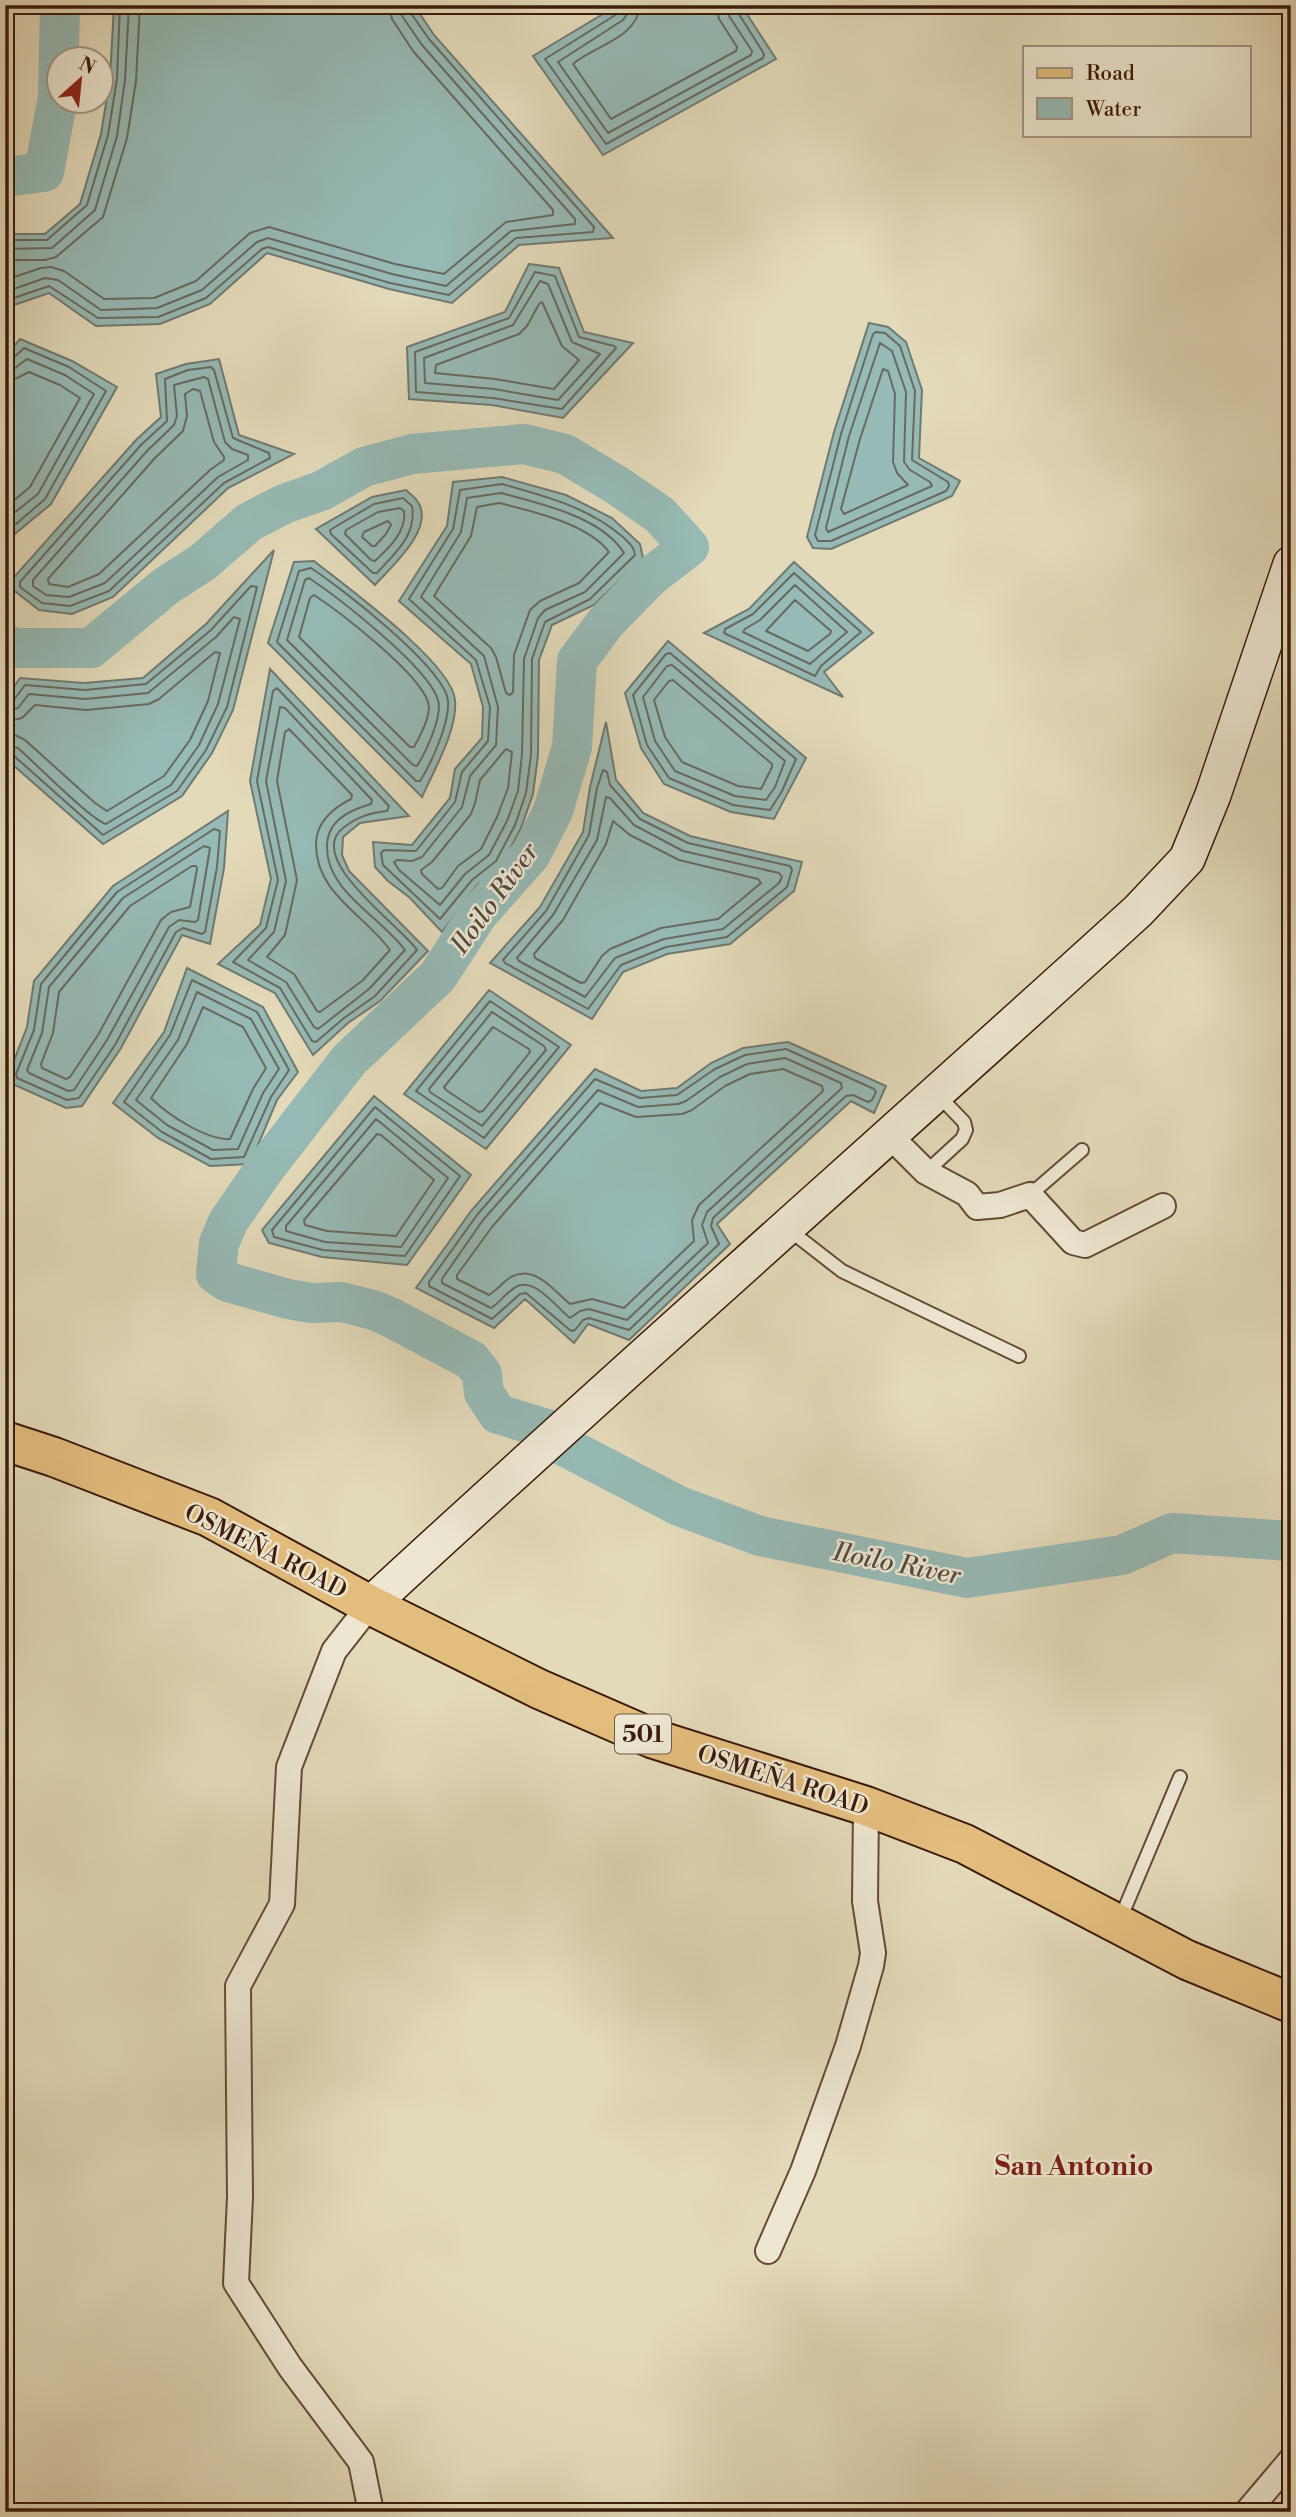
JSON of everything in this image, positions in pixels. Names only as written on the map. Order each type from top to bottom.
[{"type":"main road","name":"OSMEÑA ROAD","points":[[5,1441],[54,1457],[209,1517],[370,1605],[539,1689],[654,1739],[866,1807],[965,1844],[1187,1960],[1291,2003]]},
{"type":"street","points":[[371,2512],[361,2462],[290,2367],[236,2283],[240,2197],[238,1986],[282,1904],[289,1767],[334,1651],[370,1605],[522,1464],[1139,911],[1187,859],[1213,795],[1291,564]]},
{"type":"street","points":[[890,1136],[926,1172],[967,1194],[976,1207],[1000,1205],[1030,1195],[1073,1242],[1085,1245],[1163,1206]]},
{"type":"street","points":[[768,2252],[803,2171],[848,2046],[871,1966],[873,1952],[865,1901],[866,1807]]},
{"type":"street","points":[[1247,2512],[1291,2460]]},
{"type":"lane","points":[[926,1172],[962,1139],[966,1130],[964,1122],[936,1094]]},
{"type":"lane","points":[[1030,1195],[1082,1150]]},
{"type":"lane","points":[[787,1229],[842,1271],[1018,1356]]},
{"type":"lane","points":[[1118,1926],[1181,1777]]},
{"type":"water","points":[[114,5],[414,5],[434,35],[613,238],[519,245],[452,303],[389,289],[267,253],[210,304],[160,324],[96,326],[49,293],[5,308],[5,234],[45,234],[80,204],[104,116],[116,116],[116,46],[112,46]]},
{"type":"water","points":[[618,5],[741,5],[776,59],[603,155],[533,56]]},
{"type":"water","points":[[529,264],[559,268],[584,332],[633,343],[563,418],[492,405],[409,399],[407,347],[505,312]]},
{"type":"water","points":[[869,323],[888,327],[906,342],[922,390],[919,458],[960,481],[952,496],[831,549],[813,548],[807,537],[834,432]]},
{"type":"water","points":[[20,339],[72,361],[117,387],[51,504],[10,538],[5,503],[5,357]]},
{"type":"water","points":[[219,359],[239,435],[294,454],[228,488],[113,597],[72,614],[39,610],[7,585],[136,440],[161,417],[156,374],[186,364]]},
{"type":"water","points":[[502,477],[566,495],[612,518],[640,544],[643,558],[594,605],[552,625],[539,660],[538,755],[533,794],[521,828],[501,866],[477,885],[442,932],[410,898],[375,867],[373,842],[412,845],[450,798],[455,769],[482,738],[483,707],[471,664],[399,601],[447,526],[453,482]]},
{"type":"water","points":[[406,490],[418,502],[422,513],[421,524],[409,547],[375,585],[316,529],[372,497]]},
{"type":"water","points":[[274,550],[233,710],[212,753],[182,796],[103,844],[5,758],[5,700],[20,678],[84,683],[143,678],[206,624]]},
{"type":"water","points":[[314,561],[417,646],[449,684],[455,700],[453,724],[422,797],[268,643],[294,562]]},
{"type":"water","points":[[794,562],[873,633],[824,672],[843,697],[704,633],[749,609]]},
{"type":"water","points":[[668,641],[806,758],[774,819],[731,812],[664,784],[641,748],[625,693]]},
{"type":"water","points":[[270,669],[409,816],[360,823],[343,837],[342,855],[349,871],[428,951],[380,1001],[348,1023],[313,1055],[275,993],[218,964],[260,925],[271,879],[250,781]]},
{"type":"water","points":[[606,722],[616,780],[643,813],[690,836],[802,862],[794,891],[730,944],[667,954],[623,972],[592,1019],[490,963],[540,907],[583,832],[590,787]]},
{"type":"water","points":[[228,811],[224,868],[210,944],[182,935],[121,1048],[82,1106],[66,1108],[6,1081],[27,1027],[34,981],[113,886]]},
{"type":"water","points":[[187,968],[263,1007],[298,1072],[277,1100],[250,1164],[210,1166],[158,1138],[113,1103],[164,1032]]},
{"type":"water","points":[[489,990],[571,1045],[486,1149],[404,1094]]},
{"type":"water","points":[[788,1042],[886,1086],[874,1113],[851,1101],[717,1224],[730,1244],[629,1340],[588,1324],[574,1343],[525,1299],[494,1328],[416,1288],[471,1211],[595,1069],[641,1091],[677,1088],[711,1063],[743,1048]]},
{"type":"water","points":[[374,1096],[471,1175],[407,1265],[322,1257],[269,1243],[262,1230]]},
{"type":"waterway","name":"Iloilo River","points":[[5,177],[44,172],[58,97],[60,5]]},
{"type":"waterway","name":"Iloilo River","points":[[5,644],[17,648],[91,648],[166,586],[203,562],[249,522],[284,504],[321,491],[364,467],[412,454],[524,444],[565,454],[660,515],[689,547],[650,577],[606,622],[577,661],[572,747],[553,811],[531,854],[478,914],[438,976],[349,1060],[263,1171],[228,1222],[219,1243],[216,1274],[228,1282],[288,1299],[311,1303],[342,1302],[388,1316],[471,1360],[482,1374],[484,1393],[498,1414],[547,1429]]},
{"type":"waterway","name":"Iloilo River","points":[[560,1444],[679,1506],[760,1536],[967,1578],[1122,1555],[1172,1533],[1291,1541]]},
{"type":"district","name":"San Antonio","points":[[1074,2165]]}]
